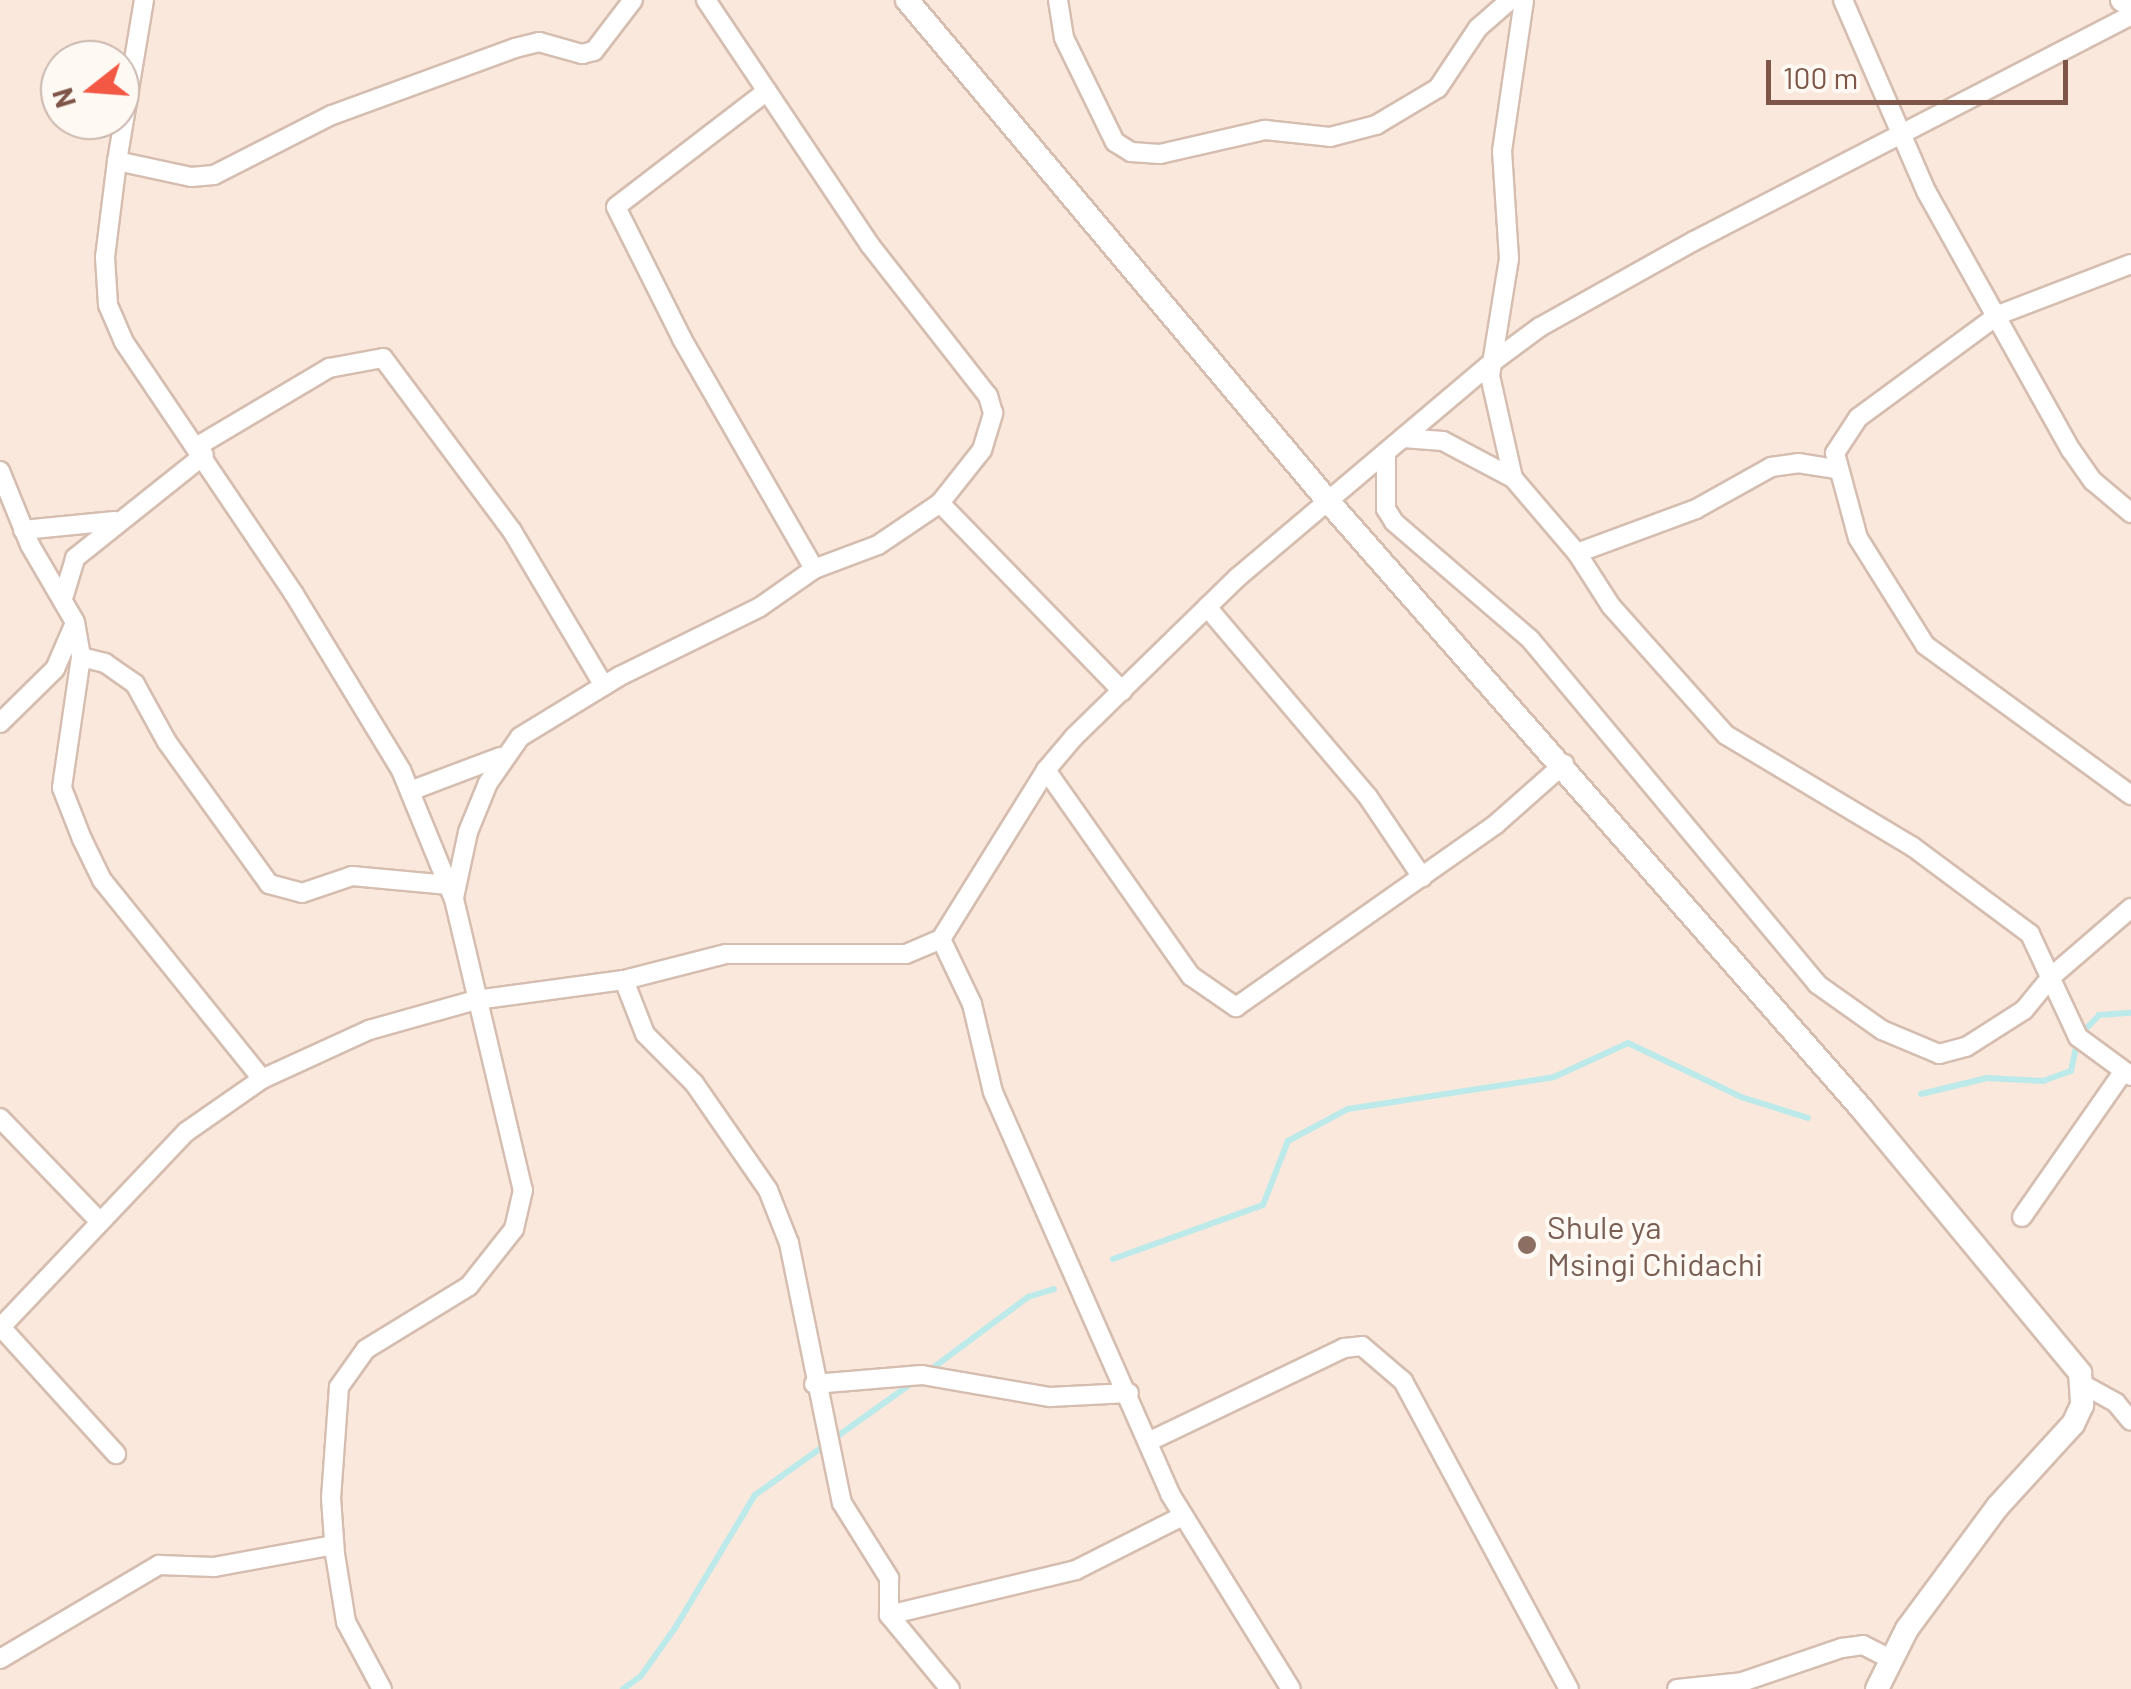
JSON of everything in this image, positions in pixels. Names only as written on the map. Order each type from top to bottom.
[{"type":"street","points":[[144,0],[117,161],[106,257],[108,305],[124,342],[200,451],[410,791],[452,892],[519,1169],[523,1212],[469,1286],[366,1349],[352,1364],[340,1387],[334,1447],[334,1545],[346,1622],[382,1689]]},
{"type":"street","points":[[117,161],[191,177],[214,175],[332,114],[515,48],[538,42],[582,54],[594,51],[633,0]]},
{"type":"street","points":[[452,892],[468,832],[500,758],[520,737],[604,686],[760,607],[814,570],[878,544],[940,503],[982,450],[993,413],[988,396],[870,245],[706,0]]},
{"type":"street","points":[[908,0],[1328,502],[1564,764],[1861,1108],[2073,1361],[2084,1385],[2129,1415]]},
{"type":"street","points":[[1058,0],[1064,38],[1114,142],[1131,152],[1160,154],[1265,130],[1330,138],[1376,125],[1438,88],[1478,28],[1510,0]]},
{"type":"street","points":[[1513,478],[1491,393],[1508,259],[1502,151],[1524,0]]},
{"type":"street","points":[[1843,0],[1901,132],[2071,450],[2131,513]]},
{"type":"street","points":[[2122,0],[2131,6]]},
{"type":"street","points":[[116,1454],[1,1327],[186,1132],[262,1079],[369,1030],[476,1000],[624,980],[726,954],[906,954],[940,939],[1046,770],[1207,607],[1494,361],[1540,327],[1901,132],[2131,15]]},
{"type":"street","points":[[767,91],[616,206],[682,339],[814,570]]},
{"type":"street","points":[[2131,264],[1998,315],[1846,428],[1835,468],[1874,568],[1925,645],[2131,794]]},
{"type":"street","points":[[64,595],[75,558],[200,451],[330,368],[383,358],[530,558],[604,686]]},
{"type":"street","points":[[1402,438],[1444,441],[1513,478],[1577,552],[1611,606],[1726,735],[1914,847],[2030,934],[2078,1036],[2127,1074],[2022,1217]]},
{"type":"street","points":[[1386,452],[1386,509],[1394,522],[1530,640],[1752,910],[1845,1006],[1916,1048],[1954,1053],[2024,1010],[2051,977],[2131,908]]},
{"type":"street","points":[[1577,552],[1682,515],[1771,468],[1798,463],[1835,468]]},
{"type":"street","points":[[0,471],[23,530],[64,595],[75,622],[81,657],[62,788],[82,840],[102,880],[262,1079]]},
{"type":"street","points":[[940,503],[1122,691]]},
{"type":"street","points":[[23,530],[120,520]]},
{"type":"street","points":[[1207,607],[1368,797],[1422,876]]},
{"type":"street","points":[[0,723],[55,668],[75,622]]},
{"type":"street","points":[[81,657],[105,663],[136,684],[167,742],[270,884],[302,893],[352,876],[452,892]]},
{"type":"street","points":[[410,791],[500,758]]},
{"type":"street","points":[[1046,770],[1191,976],[1236,1007],[1422,876],[1564,764]]},
{"type":"street","points":[[940,939],[972,1004],[993,1092],[1182,1516],[1291,1689]]},
{"type":"street","points":[[624,980],[644,1034],[694,1083],[768,1190],[788,1242],[814,1384],[842,1503],[889,1578],[889,1615],[950,1689]]},
{"type":"street","points":[[0,1118],[99,1221]]},
{"type":"street","points":[[1150,1441],[1344,1348],[1362,1346],[1403,1382],[1569,1689]]},
{"type":"street","points":[[814,1384],[922,1375],[1036,1396],[1130,1394]]},
{"type":"street","points":[[1877,1689],[1889,1658],[1998,1506],[2073,1424],[2084,1385]]},
{"type":"street","points":[[889,1615],[1076,1570],[1182,1516]]},
{"type":"street","points":[[0,1659],[159,1565],[214,1567],[334,1545]]},
{"type":"street","points":[[1677,1689],[1742,1682],[1842,1648],[1863,1645],[1889,1658]]},
{"type":"shaded area","points":[[0,0],[2131,0],[2131,1689],[0,1689]]},
{"type":"waterway","points":[[1921,1094],[1987,1078],[2043,1081],[2071,1071],[2078,1037],[2099,1015],[2131,1013]]},
{"type":"waterway","points":[[1113,1259],[1263,1205],[1288,1141],[1348,1109],[1554,1077],[1628,1043],[1741,1097],[1808,1118]]},
{"type":"waterway","points":[[926,1373],[1028,1297],[1054,1289]]},
{"type":"waterway","points":[[623,1689],[641,1676],[675,1628],[755,1495],[916,1380]]},
{"type":"place","name":"Shule ya Msingi Chidachi","points":[[1527,1245]]}]
